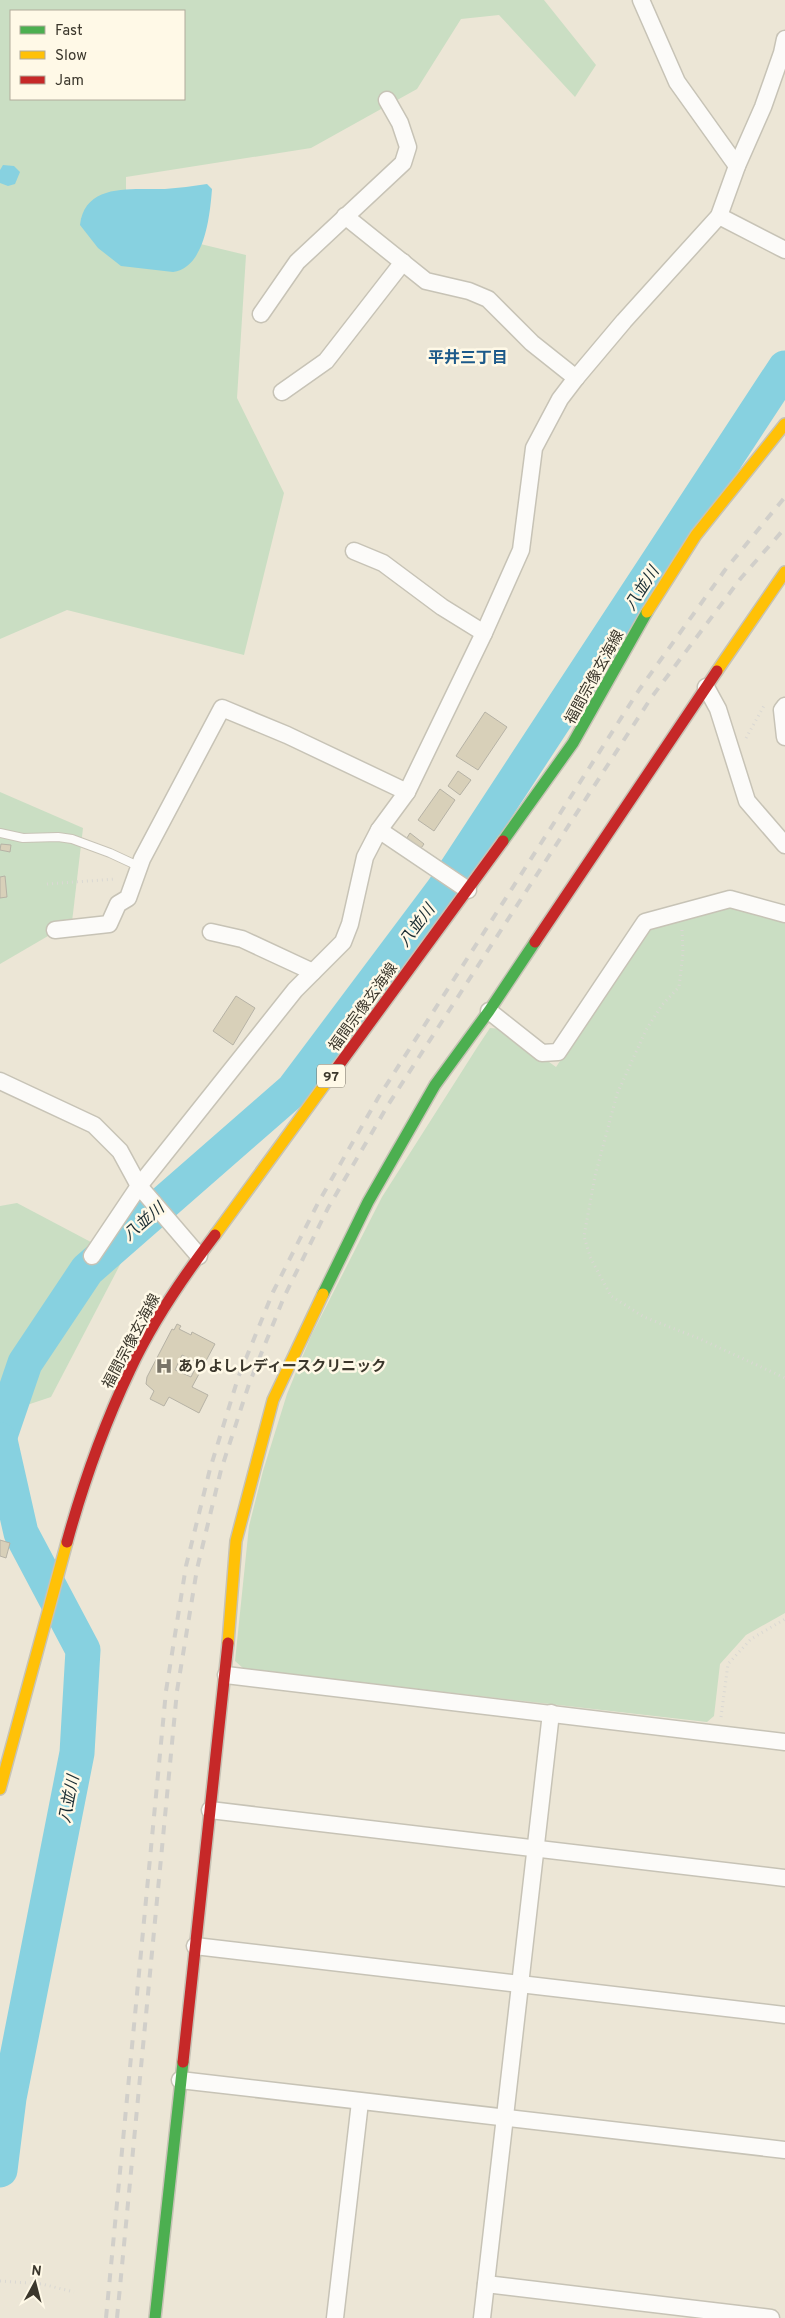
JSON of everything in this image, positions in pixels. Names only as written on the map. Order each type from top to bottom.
[{"type":"street","points":[[641,0],[677,82],[737,166]]},
{"type":"street","points":[[92,1256],[139,1186],[295,990],[343,942],[350,924],[366,857],[379,830],[407,792],[522,550],[534,448],[560,399],[576,378],[624,321],[720,216],[737,166],[763,106],[782,53],[785,39]]},
{"type":"street","points":[[261,314],[297,262],[403,163],[408,147],[400,123],[387,100]]},
{"type":"street","points":[[345,216],[426,281],[469,291],[488,299],[532,343],[576,378]]},
{"type":"street","points":[[720,216],[785,250]]},
{"type":"street","points":[[282,392],[326,361],[403,262]]},
{"type":"street","name":"福間宗像玄海線","points":[[0,1789],[73,1521],[107,1422],[130,1369],[156,1321],[199,1256],[461,886],[573,743],[655,597],[696,535],[785,424]]},
{"type":"street","points":[[354,551],[383,563],[442,607],[484,633]]},
{"type":"street","points":[[155,2318],[226,1675],[236,1541],[273,1400],[291,1358],[368,1202],[435,1085],[490,1011],[776,582],[785,572]]},
{"type":"street","points":[[706,687],[718,709],[747,801],[785,845]]},
{"type":"street","points":[[785,706],[782,710],[785,736]]},
{"type":"street","points":[[55,930],[109,924],[118,904],[128,898],[137,872],[222,708],[286,735],[407,792]]},
{"type":"street","points":[[379,830],[461,886]]},
{"type":"street","points":[[490,1011],[542,1053],[558,1052],[645,922],[730,899],[785,914]]},
{"type":"street","points":[[211,932],[242,939],[313,972]]},
{"type":"street","points":[[0,1081],[94,1125],[120,1151],[139,1186],[199,1256]]},
{"type":"street","points":[[226,1675],[785,1742]]},
{"type":"street","points":[[482,2318],[550,1713]]},
{"type":"street","points":[[210,1810],[535,1850],[785,1878]]},
{"type":"street","points":[[195,1946],[785,2016]]},
{"type":"street","points":[[180,2080],[785,2150]]},
{"type":"street","points":[[335,2318],[360,2102]]},
{"type":"street","points":[[486,2284],[771,2318]]},
{"type":"lane","points":[[0,833],[22,838],[58,837],[72,839],[110,853],[137,872]]},
{"type":"path","points":[[731,752],[743,745],[768,698]]},
{"type":"path","points":[[47,884],[137,872]]},
{"type":"path","points":[[682,912],[683,953],[679,988],[662,1005],[646,1030],[617,1094],[595,1176],[584,1236],[590,1257],[612,1296],[644,1317],[698,1338],[785,1378]]},
{"type":"path","points":[[718,1733],[728,1664],[751,1639],[785,1620]]},
{"type":"path","points":[[0,2281],[42,2284],[74,2292]]},
{"type":"green space","points":[[0,0],[544,0],[596,65],[575,97],[499,15],[461,19],[417,89],[311,148],[126,177],[126,226],[246,255],[237,398],[284,493],[244,655],[67,610],[0,639]]},
{"type":"green space","points":[[0,792],[83,828],[72,922],[0,964]]},
{"type":"green space","points":[[734,904],[785,919],[785,1613],[746,1635],[720,1664],[714,1716],[707,1722],[244,1669],[235,1661],[249,1526],[263,1471],[287,1394],[311,1336],[382,1197],[478,1046],[490,1028],[503,1029],[556,1067],[651,926]]},
{"type":"green space","points":[[17,1203],[123,1259],[51,1397],[0,1414],[0,1206]]},
{"type":"water","points":[[3,165],[14,166],[20,172],[15,184],[8,186],[0,183],[0,170]]},
{"type":"water","points":[[207,184],[212,189],[210,212],[204,239],[192,261],[184,268],[173,272],[121,266],[98,248],[80,225],[84,211],[91,201],[112,191],[181,188]]},
{"type":"building","points":[[485,712],[507,727],[478,770],[456,756]]},
{"type":"building","points":[[458,771],[471,780],[460,795],[448,786]]},
{"type":"building","points":[[440,789],[455,800],[434,831],[418,820]]},
{"type":"building","points":[[410,833],[424,844],[419,851],[405,841]]},
{"type":"building","points":[[1,844],[11,845],[10,852],[0,850]]},
{"type":"building","points":[[5,876],[7,897],[0,898],[0,877]]},
{"type":"building","points":[[236,996],[255,1008],[233,1045],[213,1031]]},
{"type":"building","name":"ありよしレディースクリニック","points":[[177,1324],[181,1326],[179,1329],[191,1335],[192,1332],[215,1344],[192,1387],[208,1395],[199,1413],[169,1397],[164,1406],[150,1399],[154,1391],[146,1384],[147,1377],[172,1329],[174,1330]],"holes":[[[182,1355],[198,1363],[191,1377],[175,1370]]]},
{"type":"building","points":[[0,1540],[10,1543],[6,1558],[0,1556]]},
{"type":"waterway","name":"八並川","points":[[0,1436],[25,1363],[87,1270],[293,1090],[443,890],[785,368]]},
{"type":"waterway","name":"八並川","points":[[0,1440],[21,1533],[83,1650],[77,1753],[9,2098],[0,2170]]},
{"type":"railway","points":[[106,2318],[166,1691],[186,1566],[210,1469],[238,1378],[273,1292],[318,1203],[378,1098],[639,690],[725,570],[785,497]]},
{"type":"railway","points":[[117,2318],[177,1691],[197,1569],[221,1470],[249,1384],[284,1297],[328,1208],[388,1105],[651,698],[741,578],[785,528]]},
{"type":"traffic: fast","points":[[503,841],[573,743],[647,612]]},
{"type":"traffic: fast","points":[[323,1294],[368,1202],[435,1085],[489,1011],[535,942]]},
{"type":"traffic: fast","points":[[155,2318],[183,2062]]},
{"type":"traffic: slow","points":[[647,612],[696,535],[785,424]]},
{"type":"traffic: slow","points":[[717,671],[785,572]]},
{"type":"traffic: slow","points":[[215,1235],[328,1080]]},
{"type":"traffic: slow","points":[[228,1643],[236,1541],[273,1400],[323,1294]]},
{"type":"traffic: slow","points":[[0,1789],[67,1542]]},
{"type":"traffic: jam","points":[[535,942],[717,671]]},
{"type":"traffic: jam","points":[[328,1080],[503,841]]},
{"type":"traffic: jam","points":[[67,1542],[95,1455],[111,1412],[130,1370],[169,1300],[215,1235]]},
{"type":"traffic: jam","points":[[183,2062],[228,1643]]},
{"type":"place","name":"ありよしレディースクリニック","points":[[164,1366]]},
{"type":"district","name":"平井三丁目","points":[[468,357]]}]
